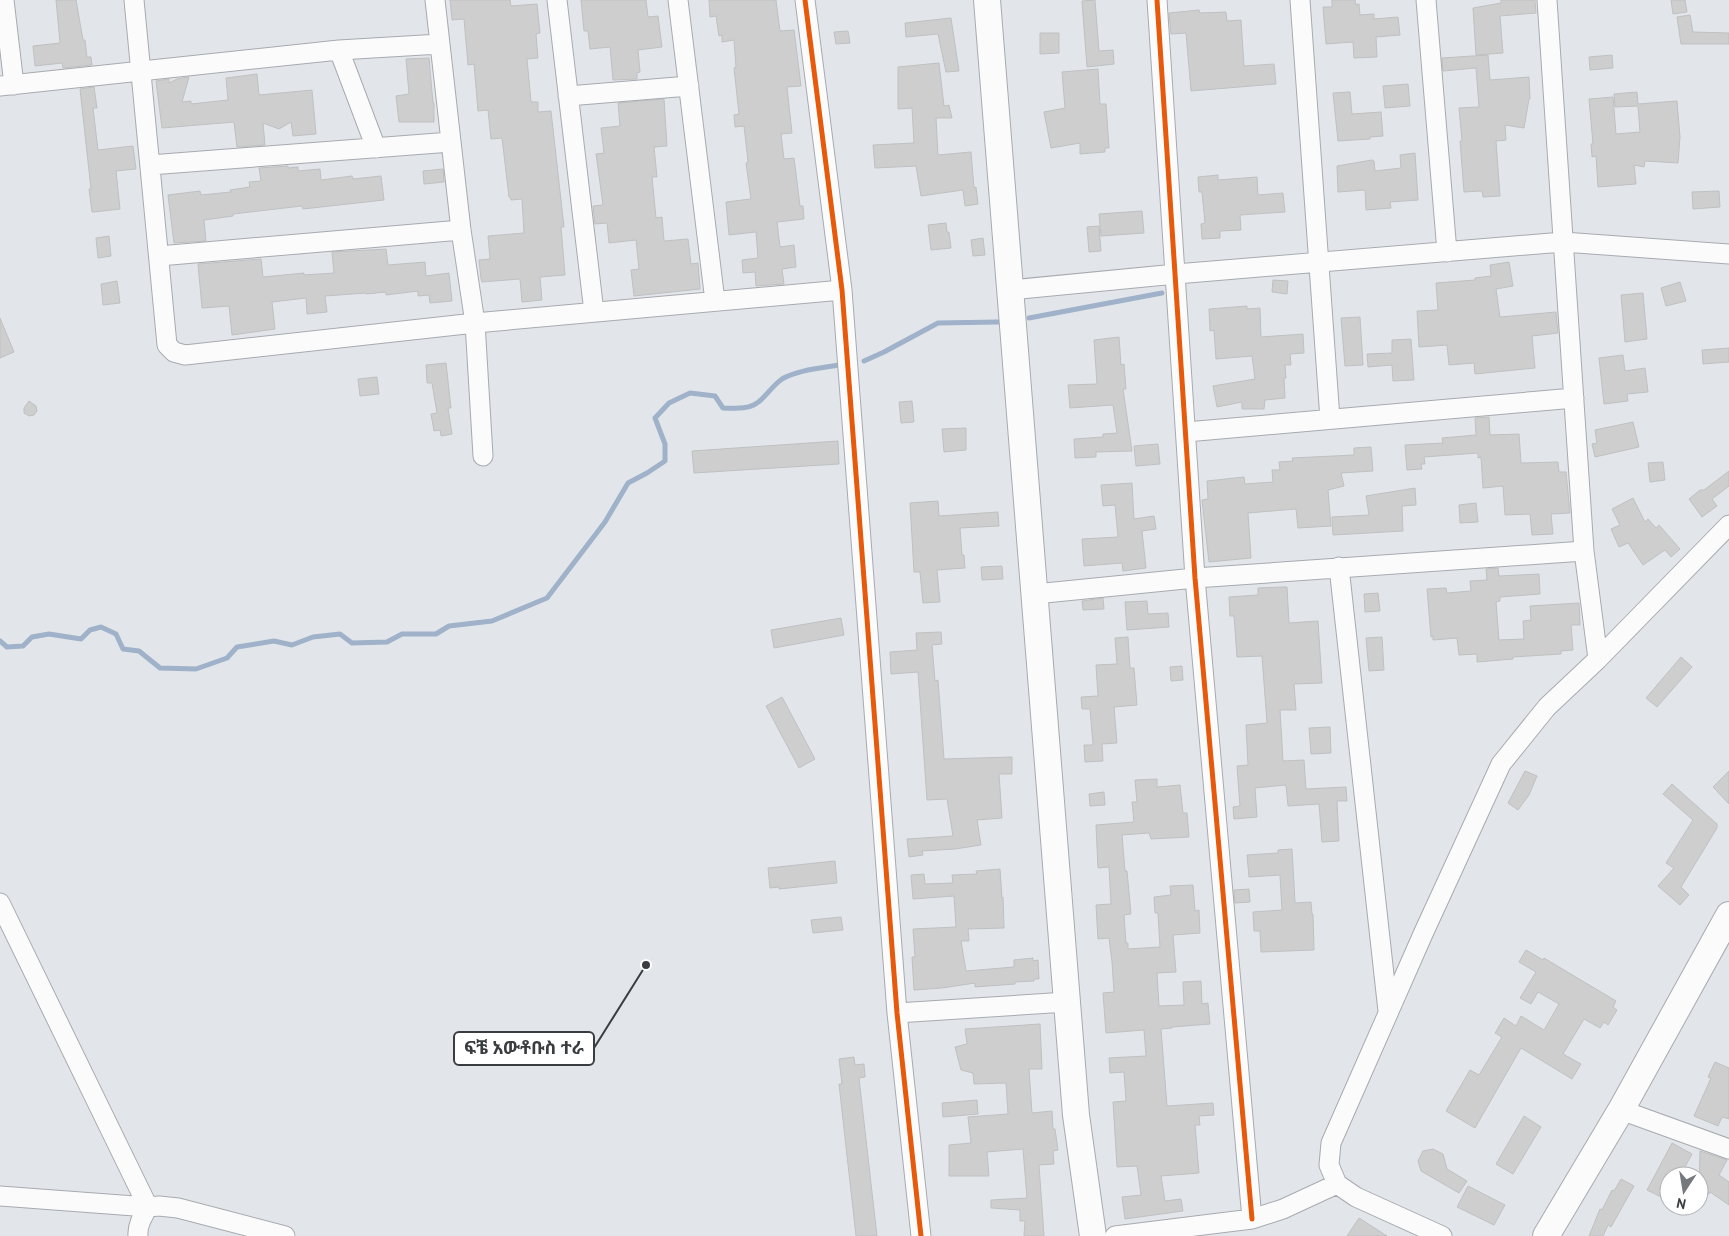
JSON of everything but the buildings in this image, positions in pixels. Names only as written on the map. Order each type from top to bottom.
[{"type":"street","points":[[4,0],[7,85],[339,50],[440,44]]},
{"type":"street","points":[[134,0],[167,345],[174,352],[185,355],[475,322],[842,290]]},
{"type":"street","points":[[435,0],[461,230],[475,322],[483,456]]},
{"type":"street","points":[[557,0],[594,312]]},
{"type":"street","points":[[678,0],[715,301]]},
{"type":"street","points":[[805,0],[842,290],[897,1013],[921,1236]]},
{"type":"street","points":[[987,0],[1076,1115],[1093,1236]]},
{"type":"street","points":[[1157,0],[1195,578],[1252,1219]]},
{"type":"street","points":[[1300,0],[1330,419]]},
{"type":"street","points":[[1426,0],[1447,252]]},
{"type":"street","points":[[1547,0],[1584,551],[1598,659]]},
{"type":"street","points":[[339,50],[376,148]]},
{"type":"street","points":[[568,96],[689,86]]},
{"type":"street","points":[[150,166],[451,142]]},
{"type":"street","points":[[159,256],[461,230]]},
{"type":"street","points":[[1010,290],[1176,274],[1563,242],[1729,254]]},
{"type":"street","points":[[1186,432],[1574,398]]},
{"type":"street","points":[[1442,1236],[1356,1197],[1336,1184],[1329,1165],[1331,1143],[1501,764],[1547,706],[1598,659],[1729,525]]},
{"type":"street","points":[[1035,594],[1195,578],[1584,551]]},
{"type":"street","points":[[1339,567],[1388,1013]]},
{"type":"street","points":[[0,903],[148,1207]]},
{"type":"street","points":[[1546,1236],[1621,1110],[1729,915]]},
{"type":"street","points":[[897,1013],[1067,1002]]},
{"type":"street","points":[[1621,1110],[1729,1149]]},
{"type":"street","points":[[1115,1236],[1252,1219],[1283,1210],[1336,1184]]},
{"type":"street","points":[[0,1196],[178,1208],[285,1236]]},
{"type":"street","points":[[138,1236],[137,1231],[142,1216],[148,1207]]},
{"type":"waterway","points":[[1029,318],[1162,293]]},
{"type":"waterway","points":[[864,361],[938,323],[998,322]]},
{"type":"waterway","points":[[0,641],[7,647],[23,646],[32,637],[49,634],[81,639],[90,630],[101,627],[116,634],[123,649],[139,651],[160,668],[196,669],[227,658],[237,647],[274,641],[292,645],[313,637],[340,634],[352,643],[387,642],[402,634],[436,634],[449,626],[492,621],[547,598],[605,522],[628,483],[665,461],[665,444],[655,418],[669,403],[690,393],[715,396],[723,408],[749,407],[760,401],[778,382],[788,376],[839,365]]},
{"type":"cycle path","points":[[805,0],[842,290],[897,1013],[921,1236]]},
{"type":"cycle path","points":[[1157,0],[1195,578],[1252,1219]]},
{"type":"place","name":"ፍቼ አውቶቡስ ተራ","points":[[646,965]]}]
